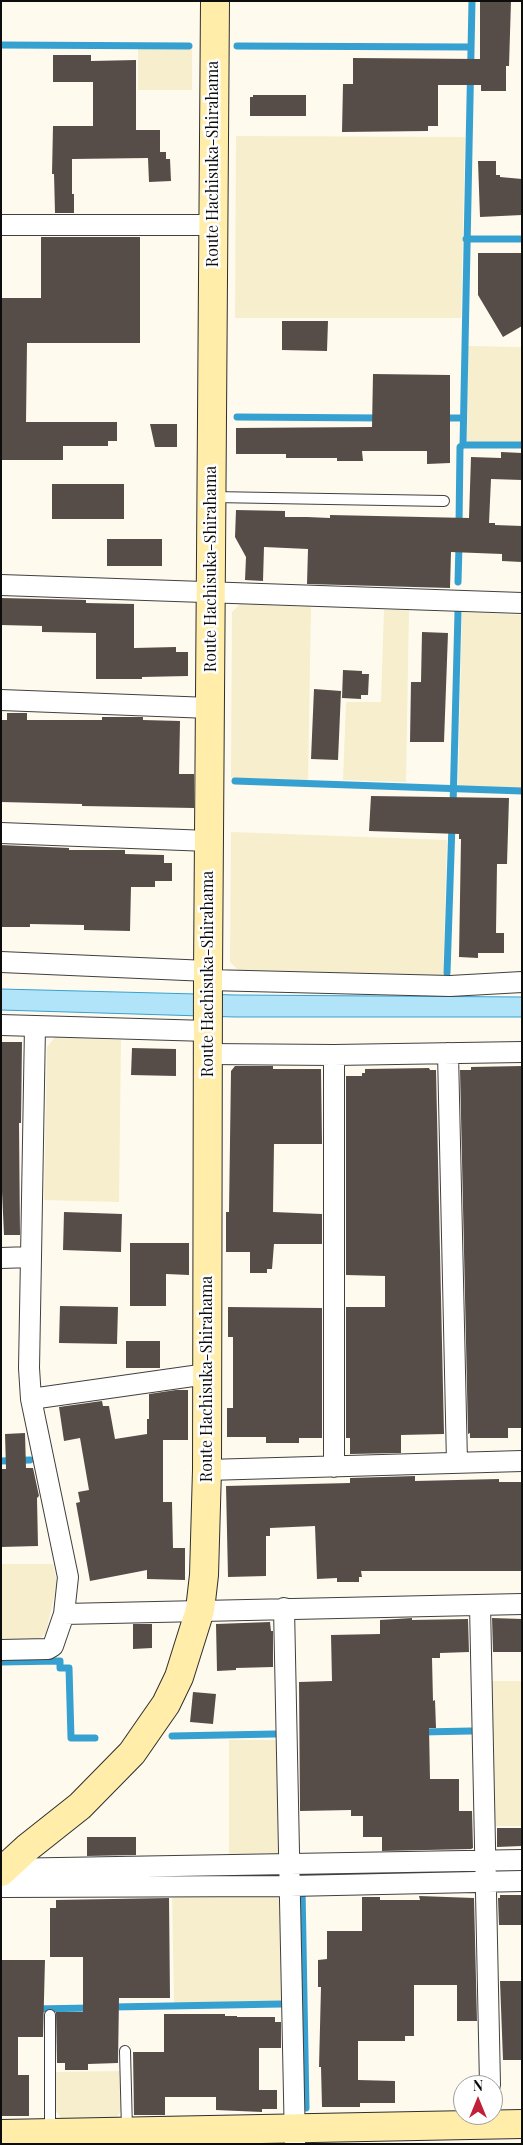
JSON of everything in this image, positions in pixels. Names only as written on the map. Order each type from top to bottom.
[{"type":"main road","name":"Route Hachisuka-Shirahama","points":[[2,1874],[80,1806],[132,1753],[166,1704],[179,1677],[190,1647],[200,1610],[204,1575],[207,1470],[210,592],[215,1]]},
{"type":"main road","points":[[503,2122],[522,2124]]},
{"type":"main road","points":[[1,2134],[127,2132],[295,2136],[453,2123]]},
{"type":"street","points":[[1,225],[213,225]]},
{"type":"street","points":[[1,585],[522,603]]},
{"type":"street","points":[[1,700],[210,708]]},
{"type":"street","points":[[1,833],[209,841]]},
{"type":"street","points":[[1,962],[208,979],[450,986],[522,982]]},
{"type":"street","points":[[1,1025],[208,1036],[334,1055],[522,1052]]},
{"type":"street","points":[[1,1650],[48,1649],[54,1646],[64,1614],[68,1577],[31,1399],[29,1368],[35,1026]]},
{"type":"street","points":[[448,1053],[457,1463]]},
{"type":"street","points":[[334,1055],[334,1466]]},
{"type":"street","points":[[1,1258],[31,1257]]},
{"type":"street","points":[[31,1399],[207,1374]]},
{"type":"street","points":[[207,1470],[522,1461]]},
{"type":"street","points":[[64,1614],[522,1604]]},
{"type":"street","points":[[480,1605],[490,2075]]},
{"type":"street","points":[[284,1608],[294,1878],[295,2136]]},
{"type":"street","points":[[2,1874],[294,1878],[485,1871],[522,1860]]},
{"type":"street","points":[[294,1878],[485,1871],[522,1881]]},
{"type":"lane","points":[[211,497],[444,501]]},
{"type":"lane","points":[[50,2015],[50,2133]]},
{"type":"lane","points":[[125,2051],[127,2132]]},
{"type":"shaded area","points":[[138,48],[192,49],[192,90],[138,90]]},
{"type":"shaded area","points":[[236,136],[465,137],[461,318],[235,318]]},
{"type":"shaded area","points":[[468,346],[522,347],[522,443],[467,443]]},
{"type":"shaded area","points":[[240,604],[311,607],[308,780],[231,778],[232,612]]},
{"type":"shaded area","points":[[384,610],[409,610],[406,782],[343,780],[346,702],[381,702]]},
{"type":"shaded area","points":[[462,612],[522,615],[522,788],[458,786]]},
{"type":"shaded area","points":[[231,832],[447,840],[443,977],[240,972],[230,962]]},
{"type":"shaded area","points":[[55,1037],[121,1040],[119,1202],[44,1200],[47,1047]]},
{"type":"shaded area","points":[[1,1564],[53,1564],[57,1583],[46,1633],[37,1641],[1,1642]]},
{"type":"shaded area","points":[[486,1681],[522,1681],[522,1826],[492,1826]]},
{"type":"shaded area","points":[[229,1740],[283,1740],[283,1855],[229,1860]]},
{"type":"shaded area","points":[[281,1892],[289,2001],[174,2003],[172,1893]]},
{"type":"shaded area","points":[[120,2071],[121,2111],[117,2117],[61,2118],[56,2111],[56,2072]]},
{"type":"water","points":[[1,989],[236,995],[522,997],[522,1017],[235,1017],[1,1010]]},
{"type":"building","points":[[480,1],[511,1],[509,66],[506,66],[506,91],[481,91],[481,85],[438,85],[438,126],[428,126],[428,131],[342,132],[343,84],[353,84],[353,58],[480,59]]},
{"type":"building","points":[[53,55],[91,55],[91,61],[136,60],[136,130],[160,130],[160,152],[166,152],[166,159],[170,159],[171,181],[149,182],[148,158],[72,159],[74,213],[55,213],[54,174],[52,174],[53,126],[93,126],[93,82],[53,82]]},
{"type":"building","points":[[253,95],[306,95],[306,116],[250,116],[250,97],[253,97]]},
{"type":"building","points":[[478,161],[496,161],[496,175],[522,179],[522,215],[480,217]]},
{"type":"building","points":[[41,237],[140,237],[140,343],[27,343],[26,422],[117,422],[117,441],[108,441],[108,446],[63,446],[63,460],[1,460],[1,298],[41,298]]},
{"type":"building","points":[[478,253],[522,253],[522,326],[503,337],[478,295]]},
{"type":"building","points":[[282,321],[328,321],[327,351],[282,350]]},
{"type":"building","points":[[373,374],[450,375],[450,463],[427,464],[427,451],[362,451],[363,461],[337,461],[337,458],[286,458],[286,454],[236,454],[236,428],[372,427]]},
{"type":"building","points":[[150,424],[177,424],[177,447],[155,447]]},
{"type":"building","points":[[501,452],[522,453],[522,480],[491,479],[489,523],[522,526],[522,562],[502,561],[502,554],[451,552],[450,588],[307,584],[308,549],[264,547],[263,581],[245,580],[246,557],[235,537],[236,510],[285,511],[285,517],[330,518],[330,515],[469,518],[471,457],[501,458]]},
{"type":"building","points":[[52,484],[124,484],[124,519],[52,519]]},
{"type":"building","points":[[107,539],[162,539],[162,566],[107,566]]},
{"type":"building","points":[[1,598],[86,600],[86,603],[134,604],[134,648],[176,647],[176,652],[188,652],[188,676],[96,679],[96,633],[42,632],[42,626],[1,625]]},
{"type":"building","points":[[422,632],[448,633],[444,742],[410,742],[411,682],[421,682]]},
{"type":"building","points":[[343,670],[362,671],[362,674],[369,674],[368,695],[361,695],[361,699],[342,698]]},
{"type":"building","points":[[314,689],[341,691],[338,760],[311,759]]},
{"type":"building","points":[[7,713],[27,713],[27,720],[102,720],[102,717],[143,717],[143,720],[180,721],[179,774],[194,774],[194,808],[1,802],[1,720],[7,720]]},
{"type":"building","points":[[371,796],[509,798],[507,864],[497,864],[496,933],[504,933],[504,953],[478,953],[478,958],[459,957],[461,839],[459,839],[459,834],[369,831]]},
{"type":"building","points":[[1,845],[69,848],[69,850],[125,850],[125,854],[164,855],[164,863],[172,863],[172,881],[155,881],[155,887],[131,887],[130,931],[84,930],[84,925],[30,924],[30,927],[1,927]]},
{"type":"building","points":[[1,1042],[22,1042],[21,1123],[19,1123],[20,1235],[4,1235],[1,1170]]},
{"type":"building","points":[[132,1048],[176,1049],[176,1076],[131,1075]]},
{"type":"building","points":[[235,1066],[273,1066],[273,1069],[321,1069],[322,1144],[274,1144],[273,1212],[322,1214],[322,1244],[274,1244],[272,1269],[267,1269],[267,1273],[250,1273],[250,1252],[226,1252],[226,1212],[229,1212],[231,1071]]},
{"type":"building","points":[[522,1066],[522,1428],[508,1428],[508,1438],[470,1438],[470,1433],[468,1434],[460,1070],[471,1070],[471,1067]]},
{"type":"building","points":[[429,1068],[430,1070],[436,1070],[444,1434],[401,1435],[401,1453],[350,1454],[350,1438],[346,1438],[346,1307],[385,1307],[385,1276],[346,1275],[346,1076],[362,1076],[362,1073],[365,1073],[365,1069]]},
{"type":"building","points":[[64,1212],[122,1214],[121,1252],[63,1250]]},
{"type":"building","points":[[130,1243],[189,1243],[189,1275],[166,1274],[166,1306],[130,1306]]},
{"type":"building","points":[[60,1306],[118,1307],[117,1344],[59,1343]]},
{"type":"building","points":[[228,1307],[322,1308],[322,1438],[299,1438],[299,1443],[266,1443],[266,1437],[227,1437],[227,1408],[233,1408],[233,1337],[228,1337]]},
{"type":"building","points":[[126,1341],[160,1341],[160,1368],[126,1368]]},
{"type":"building","points":[[188,1390],[188,1440],[163,1440],[163,1502],[172,1502],[173,1548],[185,1548],[185,1580],[147,1579],[147,1570],[90,1581],[76,1503],[80,1502],[78,1492],[89,1490],[80,1438],[64,1441],[59,1407],[102,1401],[103,1406],[109,1406],[115,1439],[147,1434],[149,1394]]},
{"type":"building","points":[[25,1433],[26,1468],[33,1468],[39,1496],[37,1498],[38,1546],[1,1547],[1,1469],[6,1469],[5,1434]]},
{"type":"building","points":[[415,1476],[415,1481],[499,1479],[499,1482],[522,1482],[522,1571],[361,1571],[362,1577],[359,1577],[359,1582],[337,1582],[337,1578],[317,1579],[315,1526],[270,1528],[270,1536],[266,1536],[266,1576],[228,1577],[226,1486],[350,1483],[350,1478]]},
{"type":"building","points":[[412,1618],[412,1620],[468,1619],[469,1652],[440,1653],[440,1658],[432,1658],[436,1728],[429,1728],[430,1779],[459,1779],[459,1811],[472,1811],[473,1848],[471,1849],[382,1851],[382,1837],[363,1837],[363,1816],[351,1816],[351,1810],[300,1811],[299,1682],[332,1681],[331,1635],[380,1634],[380,1620]]},
{"type":"building","points":[[492,1618],[522,1619],[522,1652],[493,1652]]},
{"type":"building","points":[[270,1622],[271,1631],[273,1631],[273,1667],[236,1668],[236,1670],[217,1671],[216,1624]]},
{"type":"building","points":[[133,1624],[152,1624],[152,1648],[133,1649]]},
{"type":"building","points":[[193,1692],[216,1694],[213,1724],[190,1722]]},
{"type":"building","points":[[497,1828],[522,1828],[522,1846],[497,1847]]},
{"type":"building","points":[[87,1837],[136,1837],[136,1855],[87,1856]]},
{"type":"building","points":[[500,1895],[522,1895],[522,1925],[499,1925],[498,1898],[500,1898]]},
{"type":"building","points":[[419,1896],[474,1898],[477,2021],[457,2021],[457,1985],[414,1985],[414,2036],[405,2036],[405,2041],[358,2041],[358,2080],[395,2081],[395,2103],[360,2103],[360,2107],[322,2107],[321,2067],[319,2067],[321,1987],[318,1987],[318,1960],[327,1959],[327,1931],[362,1931],[362,1897],[380,1897],[380,1900],[420,1900]]},
{"type":"building","points":[[169,1898],[170,1998],[119,1998],[118,2063],[88,2064],[88,2070],[65,2070],[65,2063],[57,2063],[56,2012],[83,2012],[83,1957],[50,1957],[50,1908],[56,1908],[56,1900]]},
{"type":"building","points":[[1,1960],[45,1960],[43,2037],[18,2037],[18,2075],[29,2075],[29,2116],[1,2116]]},
{"type":"building","points":[[500,1981],[522,1981],[522,2060],[503,2060]]},
{"type":"building","points":[[164,2014],[225,2014],[225,2016],[237,2017],[275,2017],[275,2022],[281,2022],[281,2048],[259,2048],[259,2090],[277,2090],[277,2109],[262,2109],[262,2112],[216,2110],[216,2097],[165,2097],[165,2115],[134,2115],[133,2052],[164,2052]]},
{"type":"waterway","points":[[459,526],[460,447],[463,445],[472,1]]},
{"type":"waterway","points":[[1,45],[189,46]]},
{"type":"waterway","points":[[237,46],[470,47]]},
{"type":"waterway","points":[[466,239],[522,239]]},
{"type":"waterway","points":[[237,417],[381,418]]},
{"type":"waterway","points":[[442,418],[463,418]]},
{"type":"waterway","points":[[463,445],[522,445]]},
{"type":"waterway","points":[[458,582],[459,545]]},
{"type":"waterway","points":[[453,806],[458,612]]},
{"type":"waterway","points":[[235,781],[522,791]]},
{"type":"waterway","points":[[447,973],[452,824]]},
{"type":"waterway","points":[[1,1461],[30,1460]]},
{"type":"waterway","points":[[1,1662],[60,1661],[60,1668],[69,1668],[71,1738],[95,1738]]},
{"type":"waterway","points":[[422,1732],[471,1731]]},
{"type":"waterway","points":[[172,1736],[275,1734]]},
{"type":"waterway","points":[[220,1876],[522,1871]]},
{"type":"waterway","points":[[302,1888],[306,2108]]},
{"type":"waterway","points":[[112,2007],[282,2004]]},
{"type":"waterway","points":[[34,2009],[91,2008]]}]
